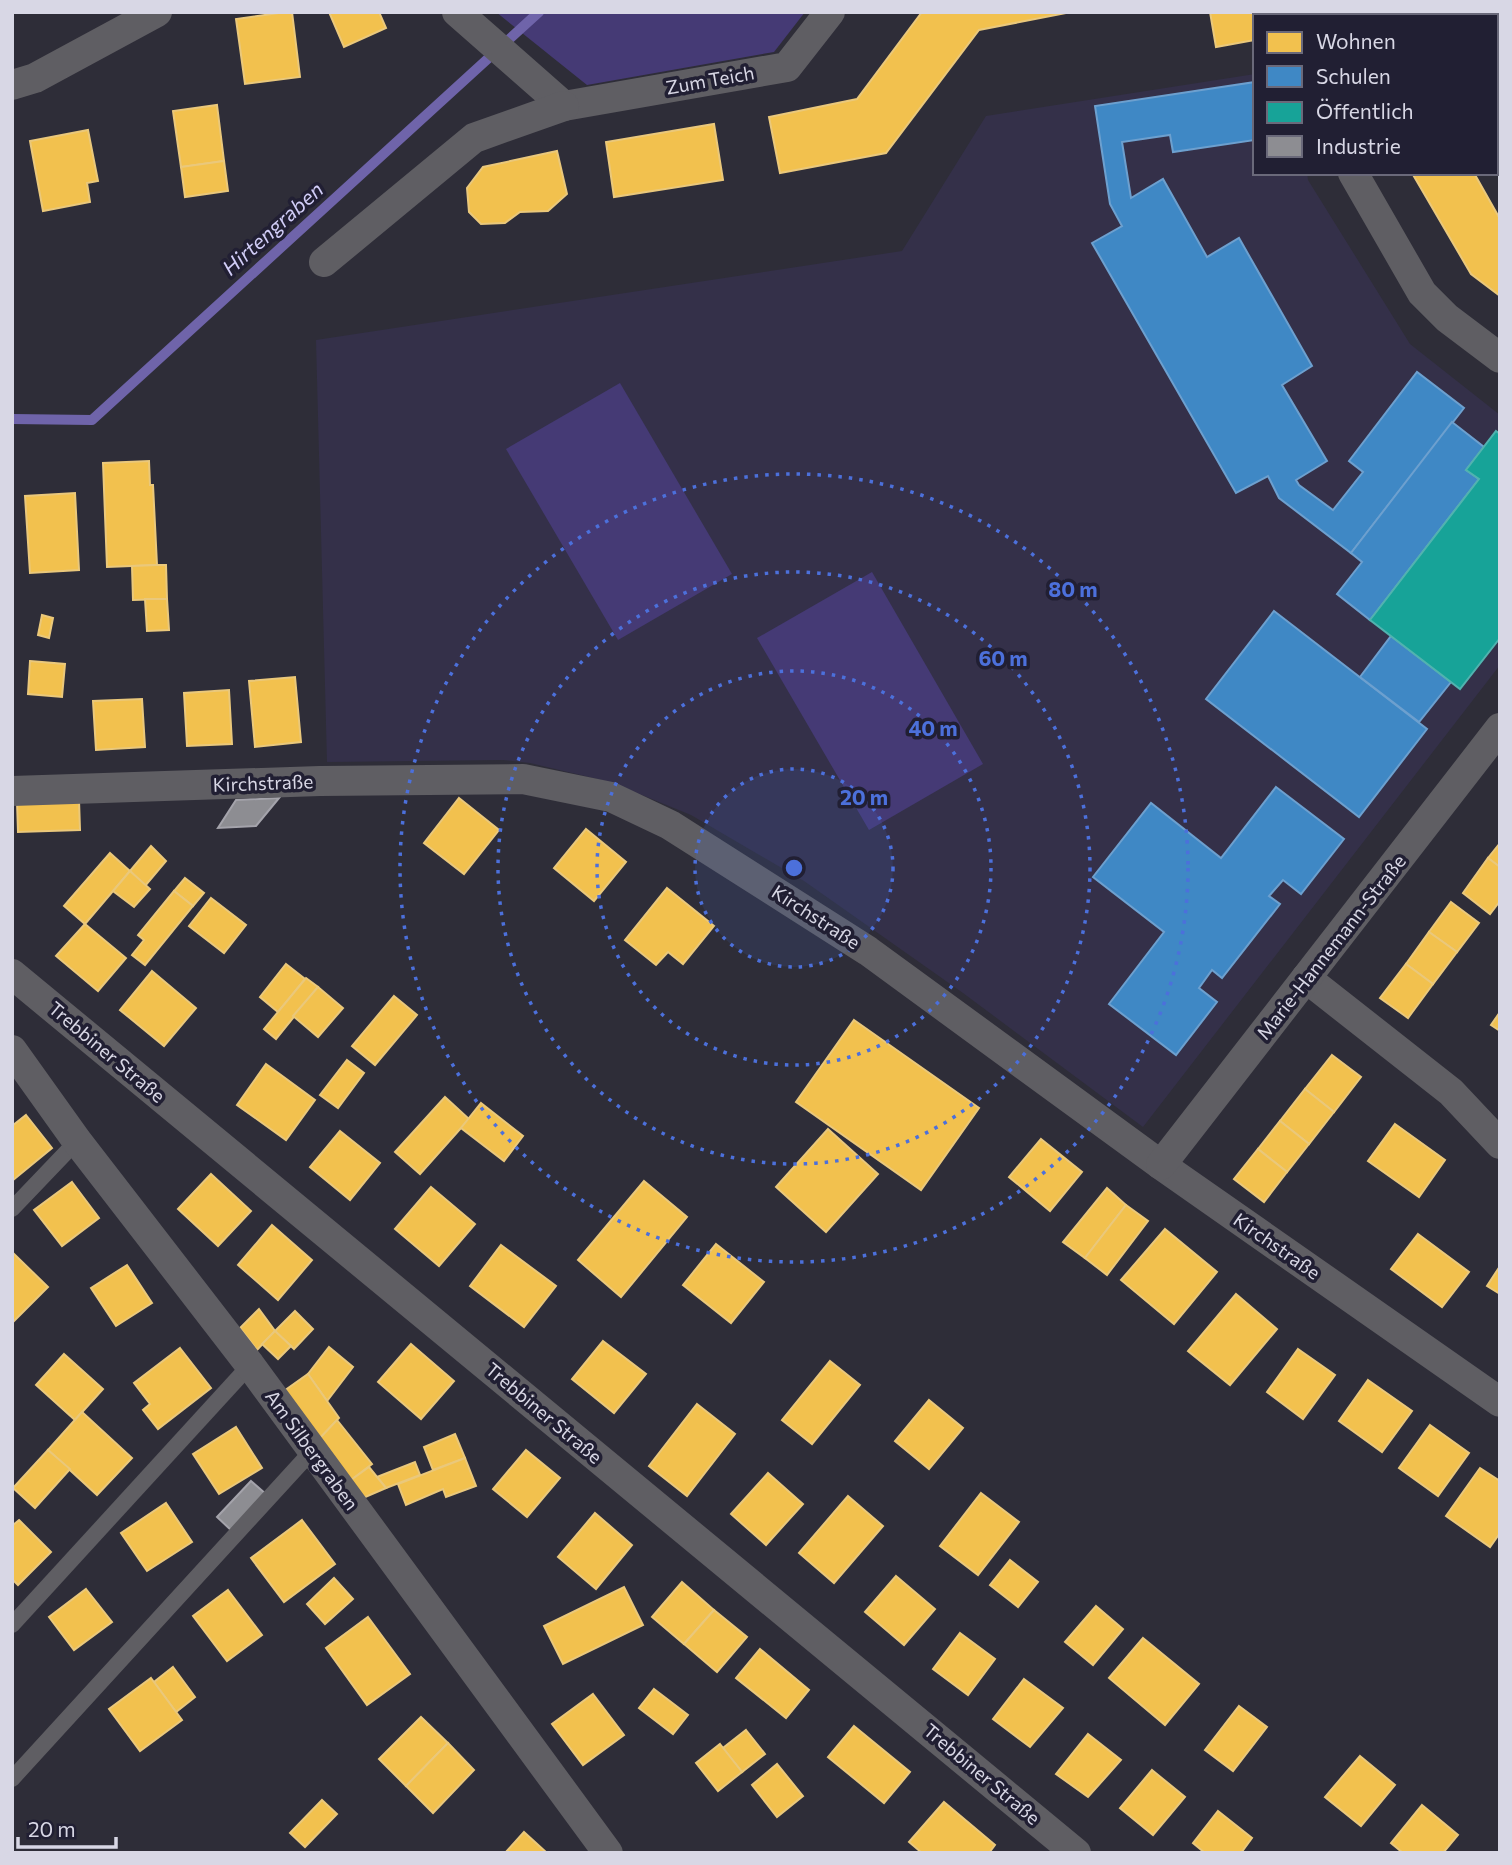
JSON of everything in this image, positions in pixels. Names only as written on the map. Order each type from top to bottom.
[{"type":"street","points":[[12,85],[35,78],[157,12]]},
{"type":"street","name":"Zum Teich","points":[[324,262],[474,138],[564,106],[787,67],[830,12]]},
{"type":"street","points":[[461,17],[564,106]]},
{"type":"street","points":[[1354,175],[1422,293],[1447,318],[1500,358]]},
{"type":"street","name":"Marie-Hannemann-Straße","points":[[1161,1165],[1500,728]]},
{"type":"street","name":"Kirchstraße","points":[[12,791],[320,780],[523,779],[611,797],[670,825],[868,951],[1161,1165],[1500,1402]]},
{"type":"street","name":"Trebbiner Straße","points":[[12,974],[1076,1853]]},
{"type":"street","points":[[1306,978],[1451,1092],[1500,1144]]},
{"type":"street","name":"Am Silbergraben","points":[[12,1050],[77,1141],[250,1365],[608,1853]]},
{"type":"lane","points":[[12,1209],[77,1141]]},
{"type":"lane","points":[[12,1625],[250,1365]]},
{"type":"lane","points":[[12,1779],[312,1451]]},
{"type":"shaded area","points":[[496,12],[805,12],[774,52],[587,85]]},
{"type":"shaded area","points":[[1253,74],[1253,175],[1307,175],[1410,344],[1500,415],[1500,665],[1143,1127],[963,993],[804,881],[691,815],[610,782],[530,763],[503,760],[327,762],[316,340],[902,251],[986,116]]},
{"type":"shaded area","points":[[620,383],[732,574],[618,640],[506,449]]},
{"type":"shaded area","points":[[872,572],[983,764],[869,830],[757,638]]},
{"type":"building: Wohnen","points":[[292,12],[300,77],[245,84],[236,19]]},
{"type":"building: Wohnen","points":[[329,12],[379,12],[386,28],[344,47]]},
{"type":"building: Wohnen","points":[[922,12],[1071,12],[979,30],[886,153],[780,173],[769,117],[857,99]]},
{"type":"building: Wohnen","points":[[1210,12],[1272,12],[1253,14],[1253,40],[1216,47]]},
{"type":"building: Wohnen","points":[[1434,12],[1434,14],[1377,14]]},
{"type":"building: Wohnen","points":[[217,105],[224,161],[181,167],[173,111]]},
{"type":"building: Wohnen","points":[[714,124],[723,180],[614,197],[606,142]]},
{"type":"building: Wohnen","points":[[88,130],[98,181],[87,183],[90,202],[43,211],[30,141]]},
{"type":"building: Wohnen","points":[[557,151],[567,194],[548,211],[520,212],[505,223],[481,224],[469,212],[467,188],[483,167]]},
{"type":"building: Wohnen","points":[[224,161],[228,191],[185,197],[181,167]]},
{"type":"building: Wohnen","points":[[1413,175],[1475,175],[1500,219],[1500,296],[1471,274]]},
{"type":"building: Wohnen","points":[[149,461],[150,485],[153,485],[157,565],[107,567],[103,463]]},
{"type":"building: Wohnen","points":[[75,493],[79,570],[30,573],[25,496]]},
{"type":"building: Wohnen","points":[[166,565],[167,599],[133,600],[132,566]]},
{"type":"building: Wohnen","points":[[145,599],[167,599],[169,630],[147,631]]},
{"type":"building: Wohnen","points":[[42,615],[53,618],[49,638],[38,635]]},
{"type":"building: Wohnen","points":[[30,661],[65,664],[62,697],[28,694]]},
{"type":"building: Wohnen","points":[[295,677],[301,742],[255,747],[249,681]]},
{"type":"building: Wohnen","points":[[229,690],[232,744],[187,746],[184,693]]},
{"type":"building: Wohnen","points":[[142,699],[145,747],[96,750],[93,701]]},
{"type":"building: Wohnen","points":[[459,798],[499,830],[464,874],[424,843]]},
{"type":"building: Wohnen","points":[[79,800],[80,830],[18,832],[17,802]]},
{"type":"building: Wohnen","points":[[586,829],[626,862],[594,901],[554,868]]},
{"type":"building: Wohnen","points":[[1500,843],[1500,867],[1488,858]]},
{"type":"building: Wohnen","points":[[151,846],[166,861],[145,886],[130,871]]},
{"type":"building: Wohnen","points":[[110,853],[130,871],[85,924],[64,906]]},
{"type":"building: Wohnen","points":[[1488,858],[1500,867],[1500,901],[1490,914],[1463,893]]},
{"type":"building: Wohnen","points":[[130,871],[150,889],[134,907],[113,891]]},
{"type":"building: Wohnen","points":[[185,878],[204,893],[193,906],[174,891]]},
{"type":"building: Wohnen","points":[[667,888],[714,926],[683,964],[668,952],[656,965],[625,940]]},
{"type":"building: Wohnen","points":[[174,891],[193,906],[145,965],[132,955],[144,940],[138,935]]},
{"type":"building: Wohnen","points":[[211,898],[246,925],[224,953],[189,926]]},
{"type":"building: Wohnen","points":[[1451,902],[1479,923],[1457,952],[1429,932]]},
{"type":"building: Wohnen","points":[[85,924],[126,958],[98,991],[56,956]]},
{"type":"building: Wohnen","points":[[1429,932],[1457,952],[1433,984],[1406,964]]},
{"type":"building: Wohnen","points":[[286,964],[305,979],[278,1012],[260,997]]},
{"type":"building: Wohnen","points":[[1406,964],[1433,984],[1408,1018],[1380,998]]},
{"type":"building: Wohnen","points":[[152,971],[196,1008],[164,1046],[120,1010]]},
{"type":"building: Wohnen","points":[[306,978],[318,987],[276,1039],[264,1029]]},
{"type":"building: Wohnen","points":[[318,987],[343,1008],[318,1037],[293,1016]]},
{"type":"building: Wohnen","points":[[394,996],[417,1015],[375,1065],[352,1046]]},
{"type":"building: Wohnen","points":[[1500,1012],[1500,1031],[1491,1025]]},
{"type":"building: Wohnen","points":[[854,1020],[979,1108],[921,1190],[796,1102]]},
{"type":"building: Wohnen","points":[[1332,1055],[1361,1077],[1334,1112],[1305,1089]]},
{"type":"building: Wohnen","points":[[347,1060],[364,1073],[338,1108],[320,1095]]},
{"type":"building: Wohnen","points":[[266,1064],[315,1100],[286,1140],[237,1105]]},
{"type":"building: Wohnen","points":[[1305,1089],[1334,1112],[1309,1144],[1280,1121]]},
{"type":"building: Wohnen","points":[[445,1097],[469,1119],[420,1174],[395,1152]]},
{"type":"building: Wohnen","points":[[481,1103],[523,1136],[504,1161],[461,1128]]},
{"type":"building: Wohnen","points":[[26,1115],[52,1148],[12,1181],[12,1126]]},
{"type":"building: Wohnen","points":[[1280,1121],[1309,1144],[1287,1172],[1258,1149]]},
{"type":"building: Wohnen","points":[[1395,1124],[1445,1160],[1419,1197],[1368,1161]]},
{"type":"building: Wohnen","points":[[828,1129],[878,1174],[826,1232],[776,1187]]},
{"type":"building: Wohnen","points":[[340,1131],[380,1163],[350,1200],[310,1167]]},
{"type":"building: Wohnen","points":[[1041,1139],[1082,1172],[1050,1211],[1009,1177]]},
{"type":"building: Wohnen","points":[[1258,1149],[1287,1172],[1264,1202],[1234,1179]]},
{"type":"building: Wohnen","points":[[211,1174],[251,1211],[218,1246],[178,1209]]},
{"type":"building: Wohnen","points":[[644,1181],[687,1217],[621,1297],[578,1260]]},
{"type":"building: Wohnen","points":[[72,1182],[99,1218],[62,1246],[34,1210]]},
{"type":"building: Wohnen","points":[[431,1187],[475,1224],[439,1266],[395,1229]]},
{"type":"building: Wohnen","points":[[1107,1188],[1126,1205],[1085,1258],[1063,1242]]},
{"type":"building: Wohnen","points":[[1126,1205],[1148,1221],[1107,1275],[1085,1258]]},
{"type":"building: Wohnen","points":[[272,1225],[312,1260],[278,1300],[238,1265]]},
{"type":"building: Wohnen","points":[[1165,1229],[1217,1272],[1174,1324],[1121,1280]]},
{"type":"building: Wohnen","points":[[1418,1234],[1469,1272],[1442,1307],[1391,1269]]},
{"type":"building: Wohnen","points":[[716,1244],[764,1282],[731,1323],[683,1285]]},
{"type":"building: Wohnen","points":[[501,1245],[556,1286],[524,1327],[470,1286]]},
{"type":"building: Wohnen","points":[[12,1252],[48,1287],[12,1323]]},
{"type":"building: Wohnen","points":[[127,1265],[152,1303],[116,1326],[91,1288]]},
{"type":"building: Wohnen","points":[[1500,1266],[1500,1294],[1487,1286]]},
{"type":"building: Wohnen","points":[[1236,1294],[1277,1329],[1230,1385],[1188,1351]]},
{"type":"building: Wohnen","points":[[259,1309],[275,1331],[257,1350],[240,1328]]},
{"type":"building: Wohnen","points":[[295,1311],[313,1329],[294,1349],[275,1331]]},
{"type":"building: Wohnen","points":[[275,1331],[291,1346],[278,1359],[262,1344]]},
{"type":"building: Wohnen","points":[[603,1341],[646,1374],[614,1413],[572,1379]]},
{"type":"building: Wohnen","points":[[411,1344],[454,1381],[421,1419],[378,1382]]},
{"type":"building: Wohnen","points":[[329,1347],[353,1367],[327,1401],[308,1374]]},
{"type":"building: Wohnen","points":[[180,1348],[211,1388],[158,1429],[143,1410],[150,1404],[134,1383]]},
{"type":"building: Wohnen","points":[[1298,1349],[1335,1375],[1303,1419],[1267,1392]]},
{"type":"building: Wohnen","points":[[64,1354],[103,1389],[75,1420],[36,1385]]},
{"type":"building: Wohnen","points":[[830,1361],[860,1385],[812,1444],[782,1420]]},
{"type":"building: Wohnen","points":[[308,1374],[339,1418],[319,1439],[284,1391]]},
{"type":"building: Wohnen","points":[[1368,1380],[1412,1411],[1382,1452],[1339,1421]]},
{"type":"building: Wohnen","points":[[929,1400],[963,1428],[929,1469],[895,1441]]},
{"type":"building: Wohnen","points":[[697,1404],[735,1434],[687,1496],[649,1466]]},
{"type":"building: Wohnen","points":[[82,1412],[132,1458],[97,1495],[48,1450]]},
{"type":"building: Wohnen","points":[[337,1420],[372,1464],[351,1480],[319,1439]]},
{"type":"building: Wohnen","points":[[1430,1425],[1469,1453],[1438,1496],[1399,1468]]},
{"type":"building: Wohnen","points":[[236,1427],[262,1468],[219,1494],[193,1454]]},
{"type":"building: Wohnen","points":[[455,1434],[465,1458],[433,1470],[424,1447]]},
{"type":"building: Wohnen","points":[[48,1450],[70,1469],[35,1508],[13,1488]]},
{"type":"building: Wohnen","points":[[526,1450],[560,1478],[527,1517],[493,1489]]},
{"type":"building: Wohnen","points":[[465,1458],[476,1486],[446,1497],[443,1489],[406,1505],[398,1484]]},
{"type":"building: Wohnen","points":[[415,1462],[420,1475],[386,1488],[377,1477]]},
{"type":"building: Wohnen","points":[[369,1467],[386,1488],[363,1498],[351,1480]]},
{"type":"building: Wohnen","points":[[1480,1468],[1500,1481],[1500,1533],[1490,1547],[1446,1516]]},
{"type":"building: Wohnen","points":[[768,1473],[803,1504],[766,1545],[731,1514]]},
{"type":"building: Wohnen","points":[[981,1493],[1019,1522],[978,1575],[940,1546]]},
{"type":"building: Wohnen","points":[[848,1496],[883,1526],[834,1583],[799,1553]]},
{"type":"building: Wohnen","points":[[166,1503],[192,1542],[147,1571],[121,1533]]},
{"type":"building: Wohnen","points":[[595,1513],[632,1545],[596,1589],[558,1557]]},
{"type":"building: Wohnen","points":[[19,1520],[51,1552],[18,1585],[12,1579],[12,1526]]},
{"type":"building: Wohnen","points":[[302,1520],[335,1564],[284,1602],[251,1558]]},
{"type":"building: Wohnen","points":[[1010,1560],[1038,1582],[1018,1607],[990,1585]]},
{"type":"building: Wohnen","points":[[896,1576],[935,1609],[904,1645],[865,1612]]},
{"type":"building: Wohnen","points":[[334,1578],[353,1599],[325,1624],[307,1604]]},
{"type":"building: Wohnen","points":[[682,1582],[714,1610],[684,1644],[652,1617]]},
{"type":"building: Wohnen","points":[[624,1587],[643,1625],[563,1664],[544,1626]]},
{"type":"building: Wohnen","points":[[86,1589],[112,1622],[74,1650],[49,1617]]},
{"type":"building: Wohnen","points":[[228,1590],[262,1635],[227,1661],[193,1616]]},
{"type":"building: Wohnen","points":[[1096,1606],[1123,1629],[1093,1665],[1065,1642]]},
{"type":"building: Wohnen","points":[[714,1610],[747,1637],[717,1672],[684,1644]]},
{"type":"building: Wohnen","points":[[368,1617],[410,1674],[367,1705],[326,1648]]},
{"type":"building: Wohnen","points":[[960,1633],[995,1659],[968,1695],[933,1669]]},
{"type":"building: Wohnen","points":[[1143,1638],[1199,1684],[1165,1725],[1109,1678]]},
{"type":"building: Wohnen","points":[[760,1649],[809,1690],[786,1718],[736,1678]]},
{"type":"building: Wohnen","points":[[173,1667],[195,1697],[176,1712],[154,1682]]},
{"type":"building: Wohnen","points":[[151,1678],[182,1720],[140,1751],[109,1709]]},
{"type":"building: Wohnen","points":[[1024,1679],[1063,1708],[1030,1747],[993,1719]]},
{"type":"building: Wohnen","points":[[654,1689],[688,1715],[673,1734],[639,1708]]},
{"type":"building: Wohnen","points":[[593,1694],[624,1735],[583,1765],[552,1724]]},
{"type":"building: Wohnen","points":[[1239,1706],[1267,1727],[1233,1771],[1205,1750]]},
{"type":"building: Wohnen","points":[[421,1717],[448,1743],[406,1786],[379,1759]]},
{"type":"building: Wohnen","points":[[854,1726],[910,1772],[884,1803],[828,1757]]},
{"type":"building: Wohnen","points":[[746,1730],[765,1754],[742,1772],[723,1748]]},
{"type":"building: Wohnen","points":[[1088,1734],[1121,1760],[1088,1797],[1056,1774]]},
{"type":"building: Wohnen","points":[[448,1743],[474,1770],[433,1813],[406,1786]]},
{"type":"building: Wohnen","points":[[720,1744],[742,1772],[718,1791],[696,1763]]},
{"type":"building: Wohnen","points":[[1360,1756],[1395,1785],[1361,1826],[1325,1797]]},
{"type":"building: Wohnen","points":[[777,1764],[803,1796],[777,1817],[752,1785]]},
{"type":"building: Wohnen","points":[[1152,1770],[1185,1797],[1153,1835],[1120,1808]]},
{"type":"building: Wohnen","points":[[322,1800],[337,1814],[305,1847],[290,1833]]},
{"type":"building: Wohnen","points":[[944,1802],[995,1845],[989,1853],[922,1853],[909,1842]]},
{"type":"building: Wohnen","points":[[1422,1805],[1458,1835],[1443,1853],[1403,1853],[1391,1843]]},
{"type":"building: Wohnen","points":[[1218,1811],[1252,1838],[1241,1853],[1205,1853],[1193,1843]]},
{"type":"building: Wohnen","points":[[524,1832],[547,1853],[505,1853]]},
{"type":"building: Schulen","points":[[1253,82],[1253,140],[1173,152],[1170,135],[1122,142],[1131,198],[1163,179],[1207,257],[1239,238],[1312,366],[1282,385],[1327,461],[1296,480],[1299,485],[1333,510],[1363,472],[1349,461],[1417,372],[1464,408],[1351,553],[1279,498],[1268,476],[1236,493],[1092,243],[1122,226],[1110,204],[1095,106]]},
{"type":"building: Schulen","points":[[1452,422],[1484,447],[1466,470],[1479,479],[1370,620],[1337,594],[1362,562],[1351,553]]},
{"type":"building: Schulen","points":[[1274,611],[1427,729],[1359,817],[1206,699]]},
{"type":"building: Schulen","points":[[1391,636],[1451,682],[1419,722],[1360,677]]},
{"type":"building: Schulen","points":[[1276,787],[1344,839],[1301,894],[1283,880],[1269,896],[1280,904],[1222,978],[1212,970],[1199,988],[1217,1002],[1176,1055],[1109,1004],[1164,932],[1093,877],[1151,803],[1221,858]]},
{"type":"building: Öffentlich","points":[[1496,431],[1500,434],[1500,638],[1460,689],[1370,620],[1479,479],[1466,470]]},
{"type":"building: Industrie","points":[[279,798],[256,826],[218,828],[236,800]]},
{"type":"building: Industrie","points":[[251,1481],[266,1494],[232,1531],[217,1517]]},
{"type":"waterway","name":"Hirtengraben","points":[[12,419],[92,420],[539,12]]}]
